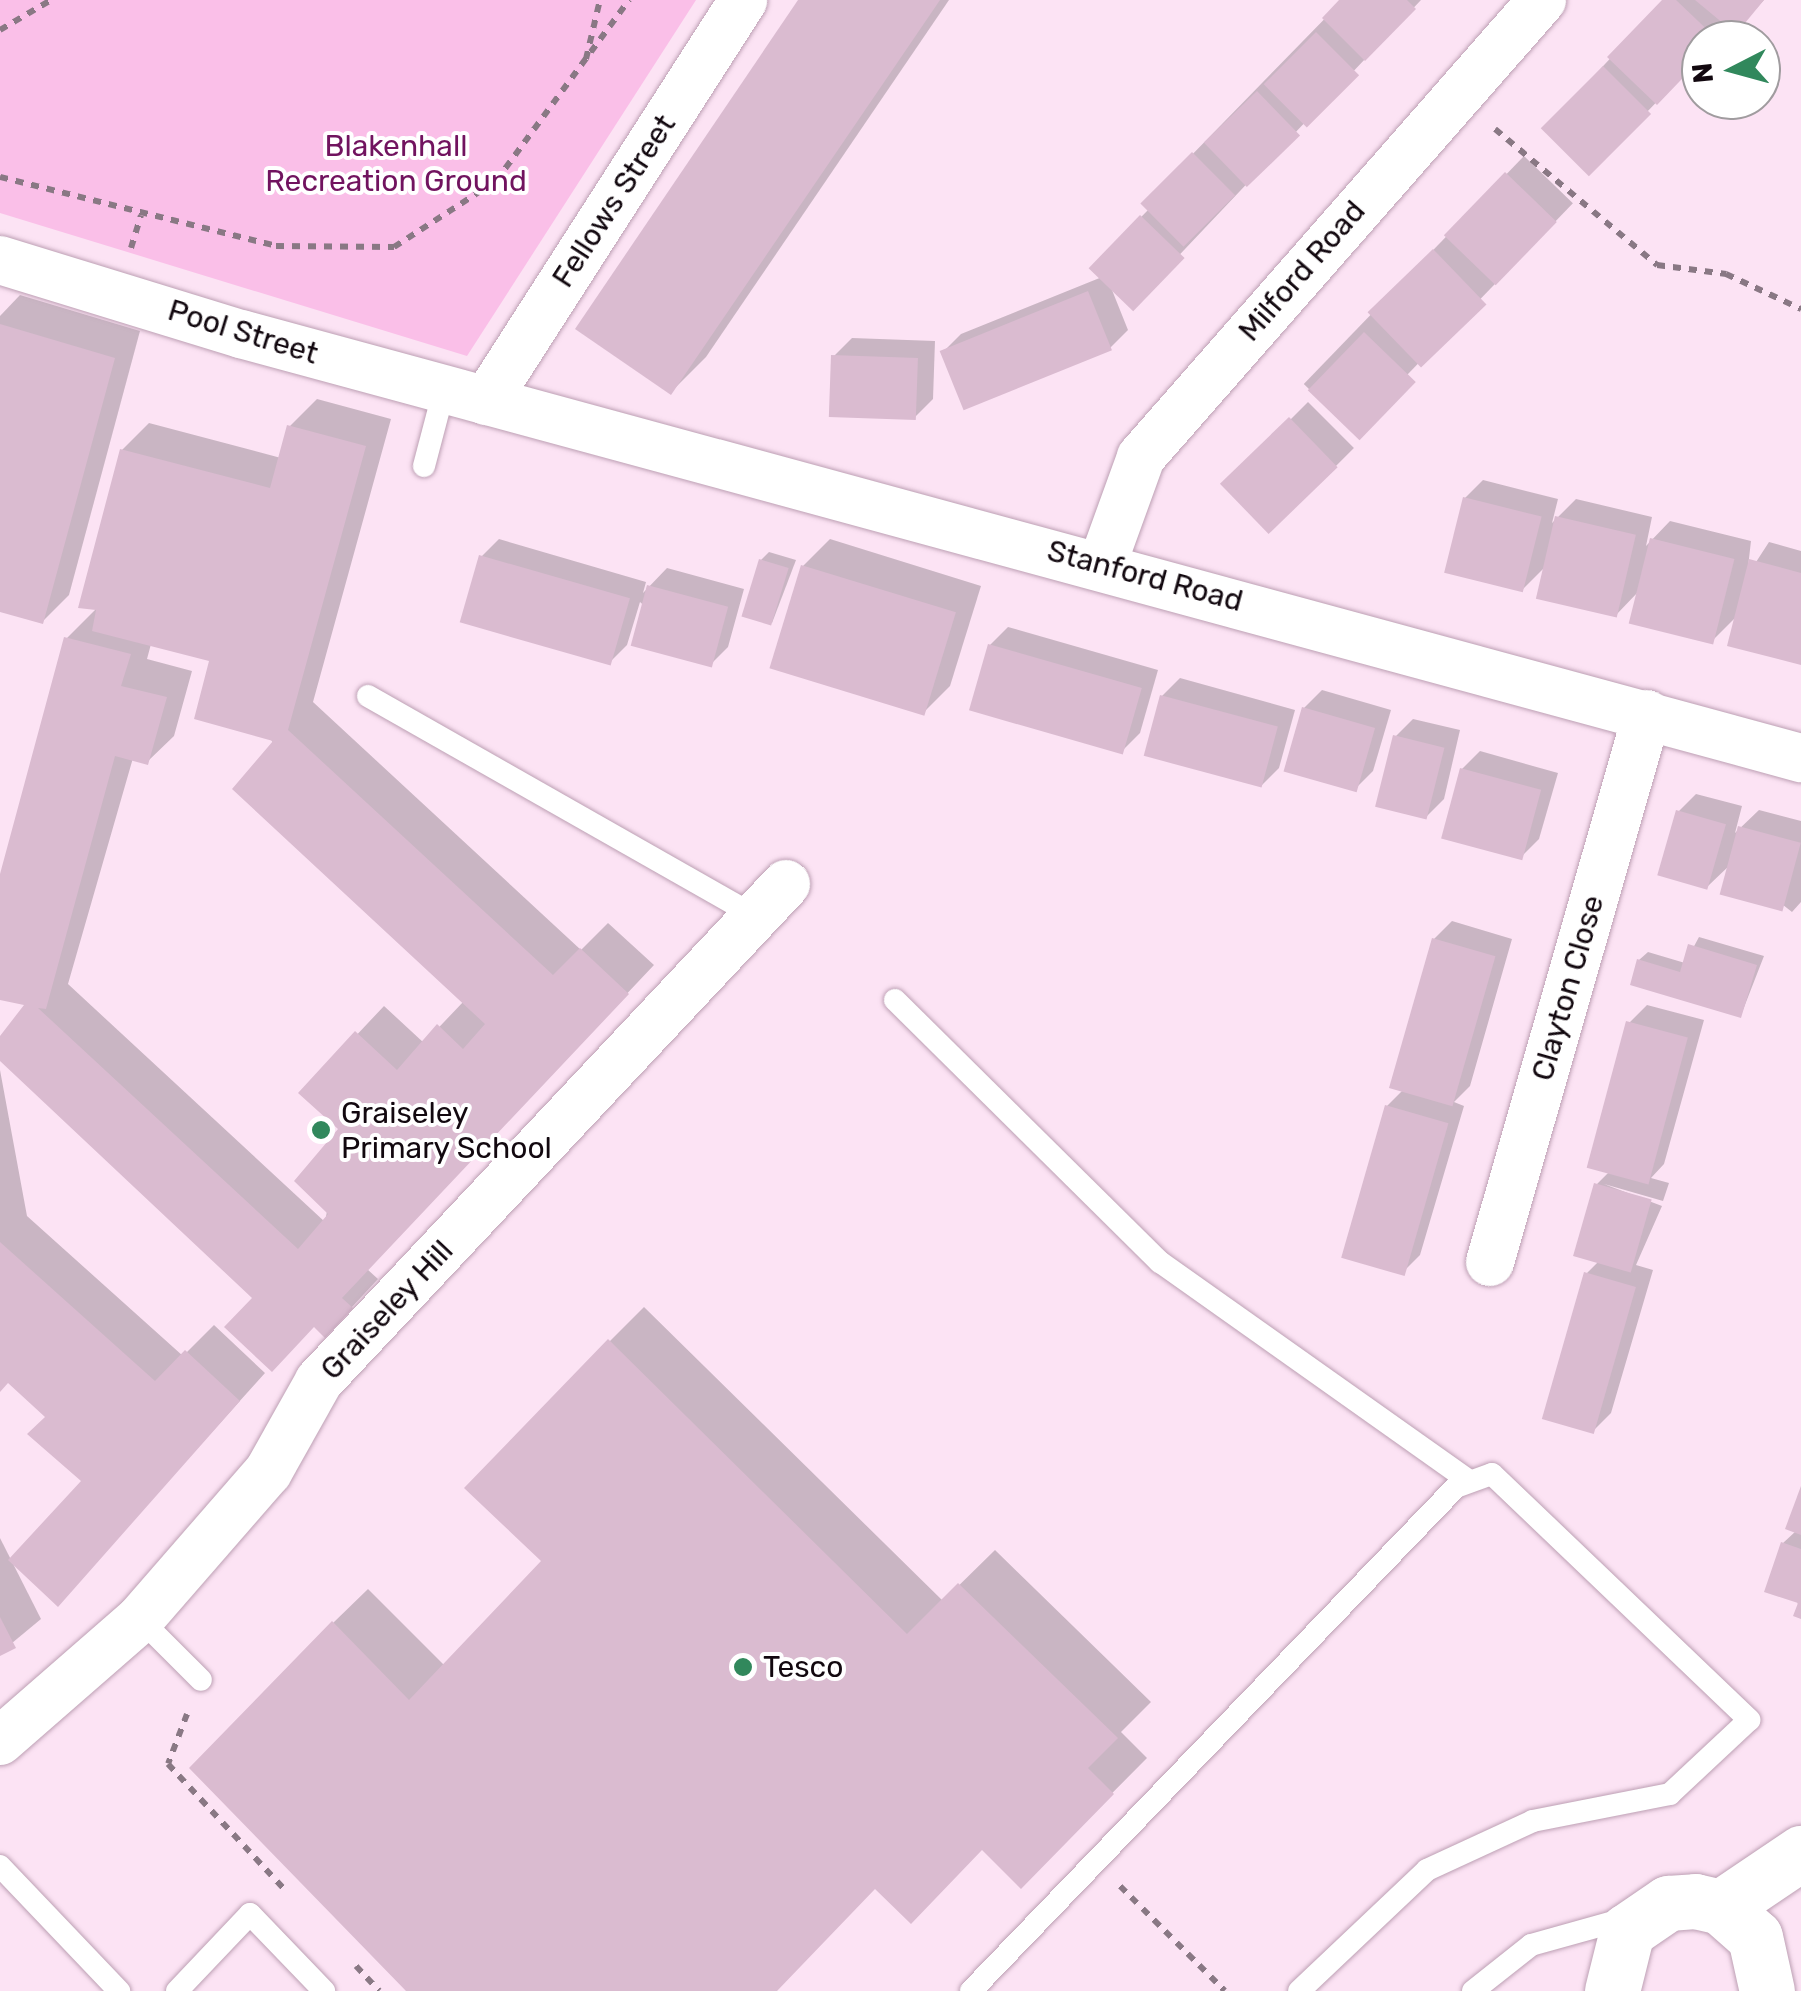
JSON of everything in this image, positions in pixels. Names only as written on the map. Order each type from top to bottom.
[{"type":"street","name":"Fellows Street","points":[[465,395],[743,0]]},
{"type":"street","name":"Milford Road","points":[[1102,565],[1141,457],[1542,0]]},
{"type":"street","name":"Pool Street","points":[[0,260],[465,395]]},
{"type":"street","name":"Stanford Road","points":[[465,395],[1801,758]]},
{"type":"street","name":"Clayton Close","points":[[1490,1262],[1646,714]]},
{"type":"street","name":"Graiseley Hill","points":[[0,1741],[140,1619],[268,1472],[319,1381],[771,900]]},
{"type":"street","points":[[1721,1907],[1801,1853]]},
{"type":"street","points":[[1612,1991],[1615,1952],[1644,1915],[1682,1902],[1721,1907],[1755,1937],[1779,1972]]},
{"type":"lane","points":[[424,466],[465,395]]},
{"type":"lane","points":[[368,696],[771,900]]},
{"type":"lane","points":[[894,1000],[1160,1262],[1468,1480]]},
{"type":"lane","points":[[971,1991],[1468,1480],[1492,1474],[1507,1482],[1749,1720],[1670,1794],[1533,1821],[1427,1870],[1298,1991]]},
{"type":"lane","points":[[140,1619],[201,1680]]},
{"type":"lane","points":[[0,1866],[120,1991]]},
{"type":"lane","points":[[177,1991],[250,1914],[324,1991]]},
{"type":"lane","points":[[1473,1991],[1531,1945],[1644,1915]]},
{"type":"path","points":[[0,30],[51,0]]},
{"type":"path","points":[[584,65],[600,0]]},
{"type":"path","points":[[0,177],[276,246],[394,247],[496,181],[628,0]]},
{"type":"path","points":[[1456,96],[1657,264],[1726,274],[1801,309]]},
{"type":"path","points":[[201,1680],[168,1764],[300,1906]]},
{"type":"path","points":[[1095,1862],[1225,1991]]},
{"type":"path","points":[[340,1948],[379,1991]]},
{"type":"green space","name":"Blakenhall Recreation Ground","points":[[0,0],[696,0],[467,356],[0,213]]},
{"type":"building","points":[[798,0],[940,0],[671,395],[575,329]]},
{"type":"building","points":[[1339,0],[1407,0],[1416,9],[1365,61],[1322,18]]},
{"type":"building","points":[[1662,0],[1676,0],[1697,20],[1681,20],[1681,80],[1657,105],[1607,57]]},
{"type":"building","points":[[1695,0],[1764,0],[1748,20],[1719,20]]},
{"type":"building","points":[[1316,32],[1359,75],[1307,127],[1264,84]]},
{"type":"building","points":[[1603,66],[1651,114],[1589,176],[1541,128]]},
{"type":"building","points":[[1257,91],[1300,136],[1247,187],[1204,142]]},
{"type":"building","points":[[1192,152],[1235,195],[1184,247],[1140,204]]},
{"type":"building","points":[[1505,172],[1557,222],[1496,285],[1444,235]]},
{"type":"building","points":[[1140,215],[1185,258],[1133,311],[1089,268]]},
{"type":"building","points":[[1433,249],[1486,304],[1421,368],[1368,312]]},
{"type":"building","points":[[1088,291],[1112,350],[964,410],[940,351]]},
{"type":"building","points":[[0,324],[115,358],[43,624],[0,612]]},
{"type":"building","points":[[1364,332],[1416,382],[1360,440],[1308,390]]},
{"type":"building","points":[[831,355],[918,358],[916,420],[829,417]]},
{"type":"building","points":[[1289,417],[1338,467],[1269,534],[1220,484]]},
{"type":"building","points":[[287,425],[366,446],[288,730],[553,975],[580,948],[629,994],[342,1298],[353,1308],[325,1338],[314,1327],[272,1372],[224,1327],[252,1298],[0,1061],[0,1036],[24,1005],[0,1000],[0,874],[64,637],[131,654],[121,686],[167,697],[148,765],[115,756],[46,1009],[38,1008],[298,1249],[328,1214],[294,1181],[338,1129],[298,1093],[355,1031],[397,1070],[437,1024],[463,1049],[485,1024],[232,789],[273,741],[194,719],[209,661],[92,631],[96,610],[78,608],[120,449],[270,488]]},
{"type":"building","points":[[1463,497],[1542,517],[1523,592],[1444,573]]},
{"type":"building","points":[[1555,516],[1636,535],[1617,617],[1536,599]]},
{"type":"building","points":[[1650,538],[1734,559],[1713,644],[1629,623]]},
{"type":"building","points":[[479,555],[630,598],[611,666],[460,622]]},
{"type":"building","points":[[759,559],[789,568],[771,625],[741,616]]},
{"type":"building","points":[[1749,559],[1801,573],[1801,665],[1727,646]]},
{"type":"building","points":[[801,565],[956,612],[924,716],[769,668]]},
{"type":"building","points":[[647,585],[728,607],[712,668],[631,646]]},
{"type":"building","points":[[988,644],[1142,688],[1123,754],[969,710]]},
{"type":"building","points":[[1160,695],[1278,727],[1262,787],[1144,756]]},
{"type":"building","points":[[1302,707],[1375,728],[1357,792],[1284,771]]},
{"type":"building","points":[[1393,735],[1444,748],[1427,820],[1375,807]]},
{"type":"building","points":[[1460,768],[1541,790],[1522,860],[1441,839]]},
{"type":"building","points":[[1676,810],[1726,824],[1707,890],[1657,875]]},
{"type":"building","points":[[1738,826],[1801,843],[1782,911],[1720,895]]},
{"type":"building","points":[[1432,938],[1495,956],[1452,1106],[1389,1088]]},
{"type":"building","points":[[1688,944],[1757,965],[1741,1018],[1630,985],[1637,959],[1680,972]]},
{"type":"building","points":[[1626,1021],[1688,1038],[1648,1184],[1587,1168]]},
{"type":"building","points":[[1385,1105],[1448,1123],[1405,1276],[1341,1258]]},
{"type":"building","points":[[1594,1183],[1652,1200],[1631,1273],[1573,1256]]},
{"type":"building","points":[[0,1242],[155,1381],[185,1350],[240,1401],[58,1607],[8,1560],[81,1481],[27,1434],[45,1417],[8,1383],[0,1392]]},
{"type":"building","points":[[1584,1272],[1636,1287],[1594,1434],[1542,1419]]},
{"type":"building","name":"Tesco","points":[[608,1339],[907,1634],[958,1583],[1118,1738],[1088,1768],[1114,1794],[1021,1889],[982,1850],[911,1924],[875,1889],[777,1991],[406,1991],[189,1768],[332,1621],[409,1700],[541,1561],[464,1488]]},
{"type":"building","points":[[1801,1486],[1801,1535],[1785,1529]]},
{"type":"building","points":[[1781,1542],[1801,1549],[1801,1619],[1793,1616],[1798,1603],[1764,1592]]},
{"type":"building","points":[[0,1617],[16,1648],[0,1656]]},
{"type":"place","name":"Graiseley Primary School","points":[[321,1130]]},
{"type":"place","name":"Tesco","points":[[743,1667]]}]
